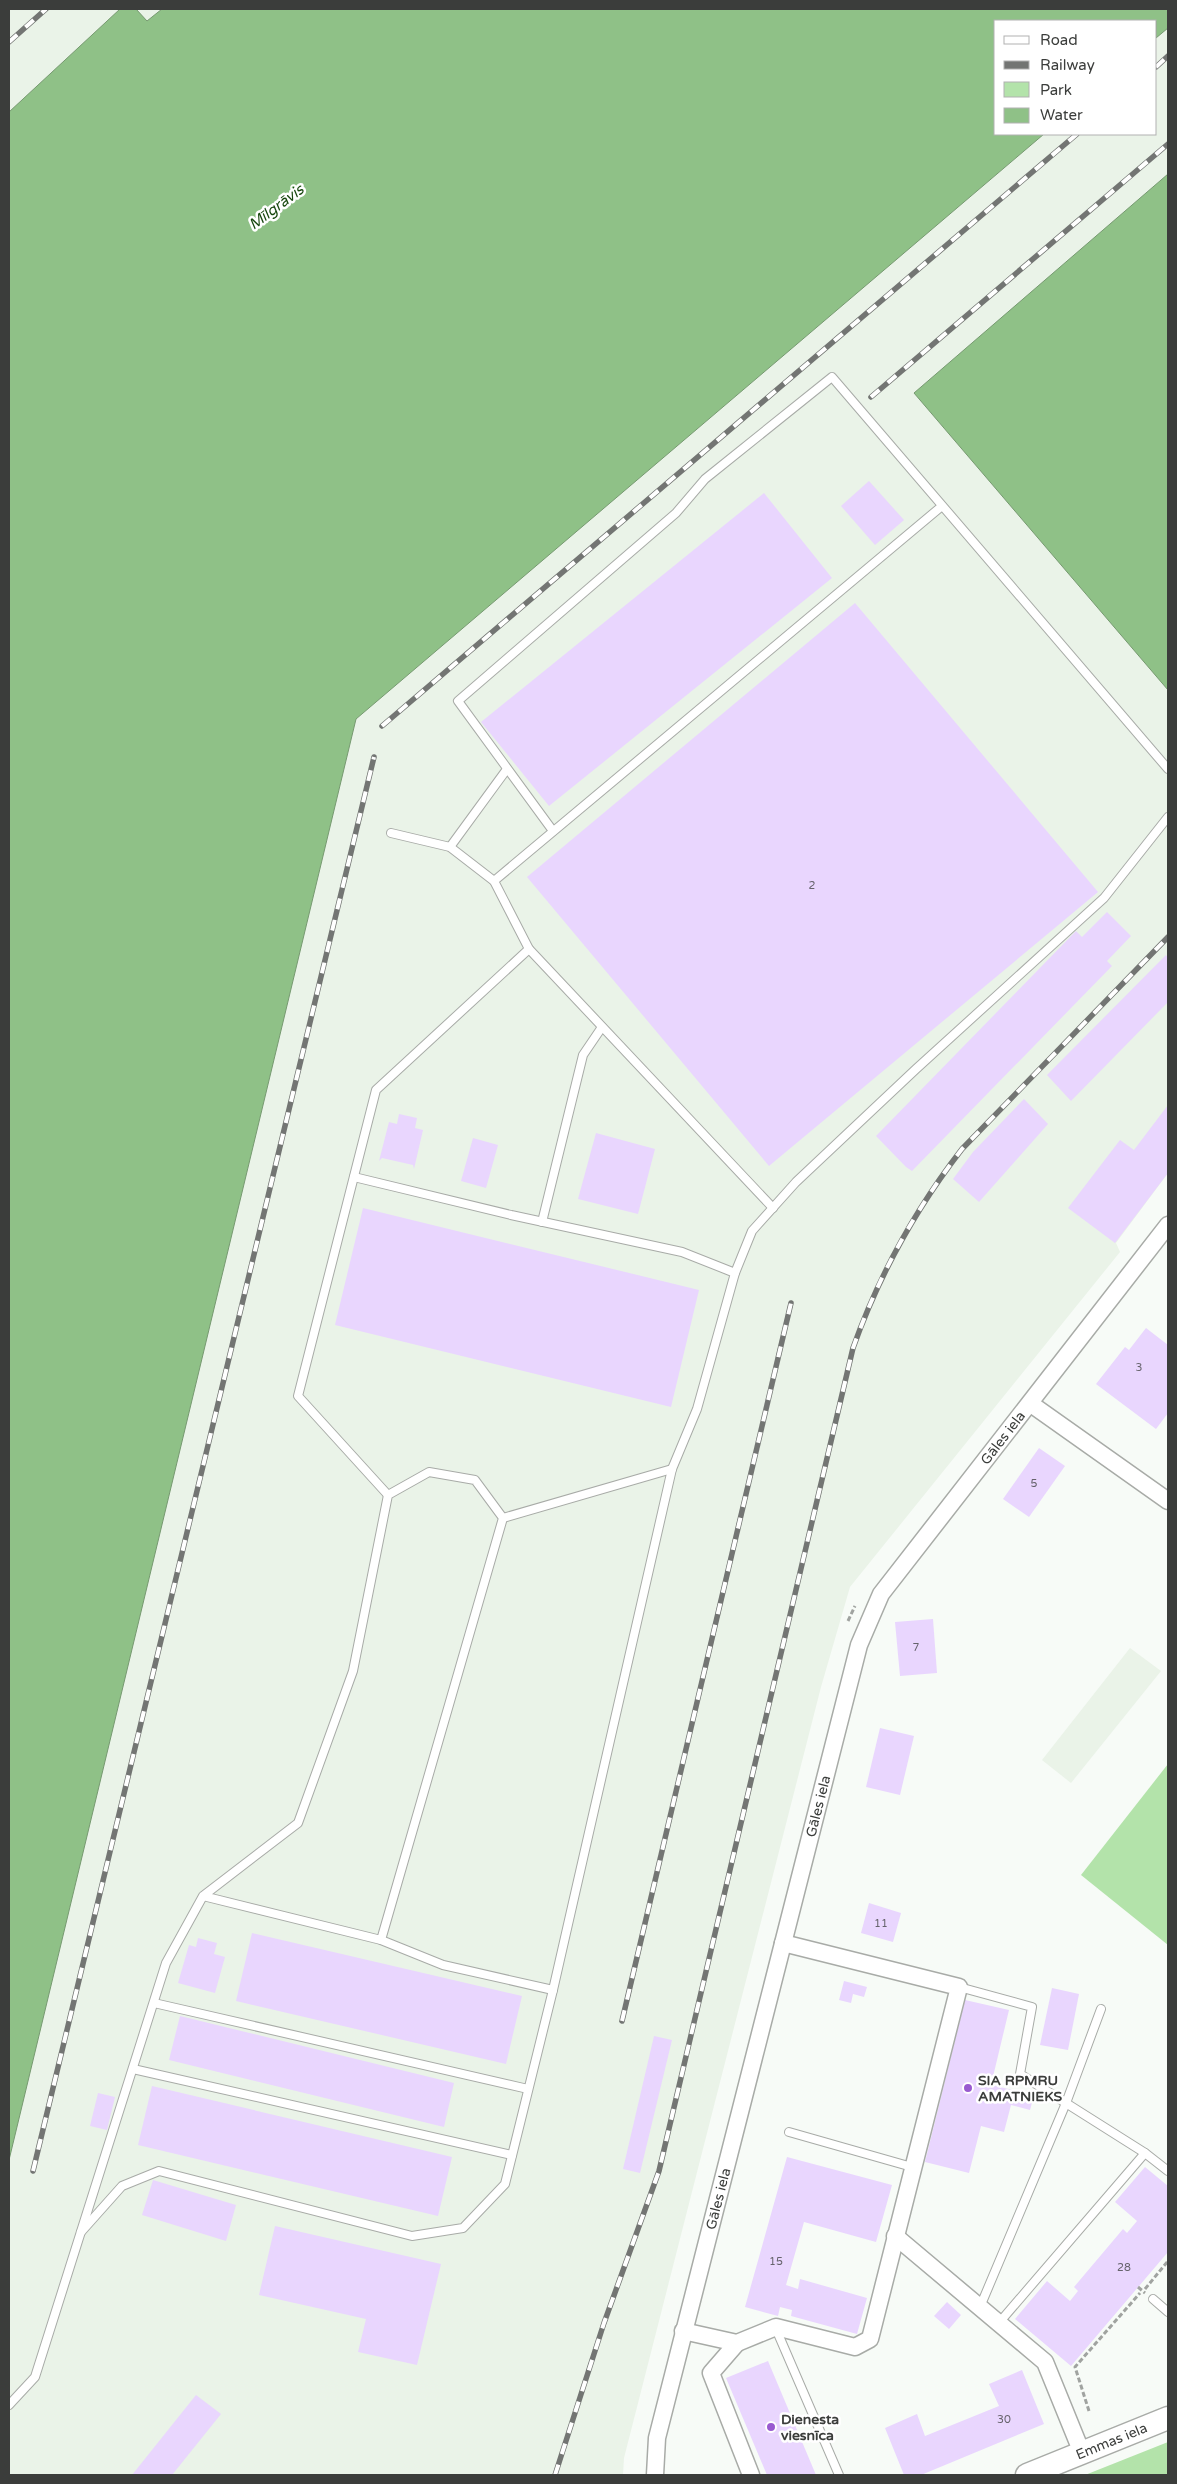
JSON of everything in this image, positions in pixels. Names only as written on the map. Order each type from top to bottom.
[{"type":"main road","name":"Emmas iela","points":[[1027,2475],[1168,2418]]},
{"type":"street","name":"Gāles iela","points":[[655,2475],[657,2438],[859,1645],[881,1594],[1031,1404],[1168,1225]]},
{"type":"street","points":[[1031,1404],[1168,1500]]},
{"type":"street","points":[[751,2475],[711,2373],[737,2343],[776,2327],[855,2347],[870,2339],[959,1987],[783,1943]]},
{"type":"street","points":[[895,2236],[979,2309],[1045,2362],[1082,2453]]},
{"type":"street","points":[[684,2331],[737,2343]]},
{"type":"lane","points":[[553,831],[458,701],[676,513],[705,479],[832,377],[1168,769]]},
{"type":"lane","points":[[494,881],[942,506]]},
{"type":"lane","points":[[450,847],[507,769]]},
{"type":"lane","points":[[81,2232],[122,2186],[159,2171],[412,2236],[463,2228],[505,2184],[553,1990],[672,1469],[697,1409],[735,1273],[752,1231],[796,1182],[916,1069],[1104,898],[1168,817]]},
{"type":"lane","points":[[391,833],[450,847],[494,881],[529,949],[772,1208]]},
{"type":"lane","points":[[388,1495],[298,1396],[376,1090],[529,949]]},
{"type":"lane","points":[[542,1222],[583,1055],[602,1028]]},
{"type":"lane","points":[[354,1177],[542,1222],[682,1252],[735,1273]]},
{"type":"lane","points":[[503,1518],[672,1469]]},
{"type":"lane","points":[[9,2405],[36,2377],[166,1963],[203,1896],[298,1823],[353,1671],[388,1495],[429,1472],[475,1480],[503,1518]]},
{"type":"lane","points":[[381,1940],[503,1518]]},
{"type":"lane","points":[[203,1896],[381,1940],[443,1965],[553,1990]]},
{"type":"lane","points":[[959,1987],[1032,2007],[1020,2074],[1145,2153],[1168,2171]]},
{"type":"lane","points":[[154,2003],[528,2090]]},
{"type":"lane","points":[[979,2309],[1066,2103],[1101,2009]]},
{"type":"lane","points":[[133,2069],[512,2155]]},
{"type":"lane","points":[[789,2132],[912,2167]]},
{"type":"lane","points":[[998,2324],[1145,2153]]},
{"type":"lane","points":[[1153,2299],[1168,2312]]},
{"type":"lane","points":[[776,2327],[839,2475]]},
{"type":"path","points":[[1089,2411],[1075,2367],[1168,2262]]},
{"type":"shaded area","points":[[9,9],[120,9],[9,112]]},
{"type":"shaded area","points":[[136,9],[162,9],[147,21]]},
{"type":"shaded area","points":[[1168,28],[1168,174],[914,393],[1168,690],[1168,1173],[1116,1243],[1120,1252],[850,1587],[821,1687],[624,2458],[623,2475],[9,2475],[9,2160],[356,719],[1043,135],[1157,135],[1157,37]]},
{"type":"shaded area","points":[[1130,1648],[1161,1671],[1071,1783],[1042,1760]]},
{"type":"green space","points":[[1168,1764],[1168,1945],[1081,1875]]},
{"type":"green space","points":[[1168,2442],[1168,2475],[1085,2475]]},
{"type":"water","name":"Mīlgrāvis","points":[[120,9],[136,9],[147,21],[162,9],[1168,9],[1168,28],[1157,37],[1157,20],[994,20],[994,135],[1043,135],[356,719],[9,2160],[9,112]]},
{"type":"water","points":[[1168,174],[1168,690],[914,393]]},
{"type":"building","points":[[869,481],[904,520],[875,545],[841,506]]},
{"type":"building","points":[[764,493],[832,578],[549,806],[481,722]]},
{"type":"building","points":[[855,603],[1098,892],[769,1166],[527,877]]},
{"type":"building","points":[[1107,912],[1131,936],[1107,961],[1112,966],[912,1171],[906,1167],[876,1136],[1076,931],[1082,937]]},
{"type":"building","points":[[1166,955],[1168,958],[1168,1002],[1071,1101],[1047,1075]]},
{"type":"building","points":[[1024,1099],[1048,1124],[979,1202],[953,1179],[973,1152]]},
{"type":"building","points":[[1168,1105],[1168,1173],[1115,1243],[1068,1208],[1120,1140],[1134,1150]]},
{"type":"building","points":[[399,1114],[417,1118],[415,1128],[423,1130],[414,1169],[413,1165],[382,1158],[379,1161],[389,1122],[397,1124]]},
{"type":"building","points":[[596,1133],[655,1149],[638,1214],[578,1199]]},
{"type":"building","points":[[473,1138],[498,1145],[486,1188],[461,1181]]},
{"type":"building","points":[[363,1208],[699,1290],[671,1407],[335,1325]]},
{"type":"building","points":[[1146,1328],[1168,1345],[1168,1413],[1156,1429],[1096,1384],[1125,1347],[1129,1350]]},
{"type":"building","points":[[1039,1448],[1065,1466],[1029,1517],[1003,1499]]},
{"type":"building","points":[[933,1619],[937,1673],[900,1676],[895,1622]]},
{"type":"building","points":[[880,1728],[914,1736],[900,1795],[866,1787]]},
{"type":"building","points":[[869,1903],[901,1913],[893,1942],[861,1933]]},
{"type":"building","points":[[252,1933],[522,1996],[506,2064],[236,2001]]},
{"type":"building","points":[[198,1938],[217,1943],[214,1954],[225,1957],[215,1993],[178,1983],[189,1945],[196,1947]]},
{"type":"building","points":[[844,1981],[867,1987],[864,1997],[853,1994],[851,2003],[839,2000]]},
{"type":"building","points":[[1052,1988],[1079,1994],[1068,2050],[1040,2045]]},
{"type":"building","points":[[965,2000],[1009,2010],[991,2085],[1034,2095],[1030,2110],[1011,2105],[1004,2132],[981,2126],[969,2173],[925,2162]]},
{"type":"building","points":[[180,2016],[454,2083],[444,2127],[169,2060]]},
{"type":"building","points":[[654,2036],[672,2040],[640,2173],[623,2169]]},
{"type":"building","points":[[152,2086],[452,2157],[438,2216],[138,2145]]},
{"type":"building","points":[[98,2093],[115,2097],[107,2130],[90,2126]]},
{"type":"building","points":[[787,2157],[892,2185],[876,2242],[804,2222],[786,2285],[798,2289],[800,2279],[867,2298],[857,2334],[791,2316],[792,2310],[780,2307],[778,2316],[745,2307]]},
{"type":"building","points":[[1145,2167],[1168,2186],[1168,2252],[1071,2366],[1015,2319],[1047,2281],[1070,2301],[1078,2291],[1074,2287],[1123,2229],[1127,2233],[1137,2221],[1115,2202]]},
{"type":"building","points":[[153,2180],[236,2205],[226,2241],[142,2215]]},
{"type":"building","points":[[275,2226],[441,2264],[417,2365],[358,2352],[366,2319],[259,2295]]},
{"type":"building","points":[[947,2302],[961,2315],[949,2329],[934,2316]]},
{"type":"building","name":"Dienesta viesnīca","points":[[768,2361],[816,2475],[767,2475],[726,2378]]},
{"type":"building","points":[[1022,2370],[1044,2424],[921,2475],[904,2475],[885,2428],[917,2414],[925,2436],[999,2406],[989,2384]]},
{"type":"building","points":[[196,2395],[221,2414],[172,2475],[132,2475]]},
{"type":"railway","points":[[9,42],[46,9]]},
{"type":"railway","points":[[1157,66],[1168,56]]},
{"type":"railway","points":[[382,726],[1076,135]]},
{"type":"railway","points":[[871,397],[1168,144]]},
{"type":"railway","points":[[33,2171],[374,757]]},
{"type":"railway","points":[[555,2475],[604,2323],[659,2171],[853,1348],[863,1321],[899,1244],[928,1196],[962,1149],[1168,937]]},
{"type":"railway","points":[[622,2021],[791,1303]]},
{"type":"place","name":"SIA RPMRU AMATNIEKS","points":[[968,2088]]},
{"type":"place","name":"Dienesta viesnīca","points":[[771,2427]]}]
